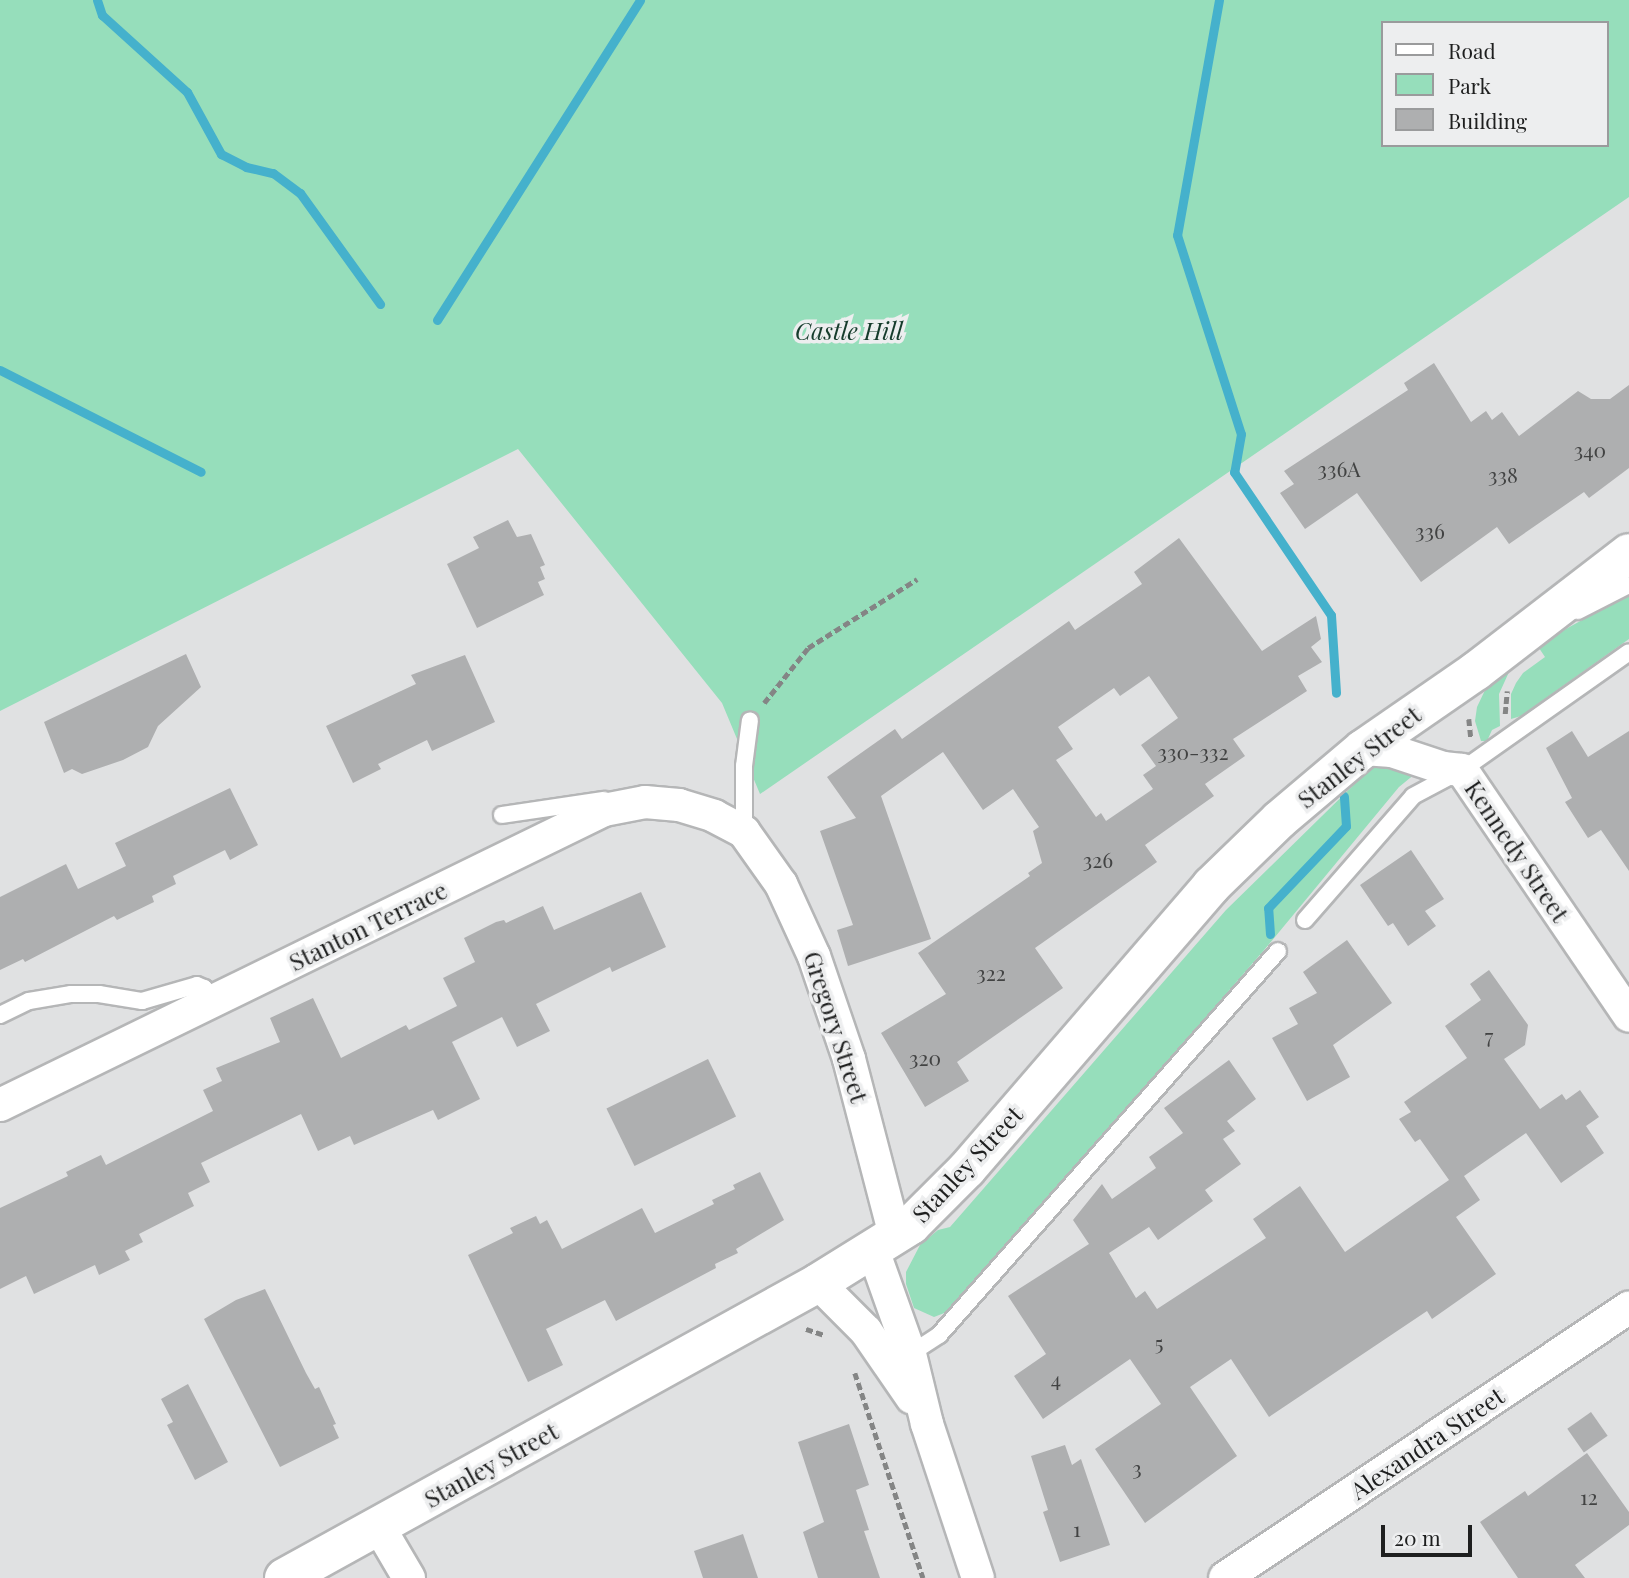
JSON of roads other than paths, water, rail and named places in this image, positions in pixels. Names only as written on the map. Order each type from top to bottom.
[{"type":"main road","name":"Stanley Street","points":[[284,1578],[818,1283],[884,1243],[929,1209],[967,1169],[1211,886],[1279,820],[1363,749],[1514,642],[1629,553]]},
{"type":"street","name":"Kennedy Street","points":[[1363,749],[1392,751],[1443,768],[1462,770],[1629,1016]]},
{"type":"street","name":"Stanton Terrace","points":[[0,1105],[604,810],[645,802],[696,810],[744,832]]},
{"type":"street","name":"Gregory Street","points":[[744,832],[781,884],[814,956],[849,1059],[884,1243],[927,1424],[978,1578]]},
{"type":"street","name":"Gregory Street","points":[[818,1283],[855,1318],[883,1352],[927,1424]]},
{"type":"street","name":"Alexandra Street","points":[[1225,1578],[1629,1308]]},
{"type":"street","points":[[379,1527],[409,1578]]},
{"type":"lane","name":"Stanley Street","points":[[1514,642],[1629,585]]},
{"type":"lane","points":[[1305,920],[1413,796],[1462,770],[1629,652]]},
{"type":"lane","points":[[744,832],[744,766],[750,720]]},
{"type":"lane","points":[[502,815],[575,803],[622,800],[645,802]]},
{"type":"lane","points":[[910,1354],[939,1335],[1278,951]]},
{"type":"lane","points":[[0,1015],[29,1001],[71,994],[99,994],[142,1001],[197,985],[204,988],[213,1001]]},
{"type":"waterway","points":[[97,0],[102,15],[187,92],[221,154],[246,167],[273,173],[300,193],[380,304]]},
{"type":"waterway","points":[[437,320],[640,0]]},
{"type":"waterway","points":[[1219,0],[1177,235],[1241,434],[1234,472],[1331,615],[1336,693]]},
{"type":"waterway","points":[[0,370],[201,472]]},
{"type":"waterway","points":[[1270,934],[1268,908],[1346,826],[1344,796]]},
{"type":"park label","name":"Castle Hill","points":[[849,331]]}]
